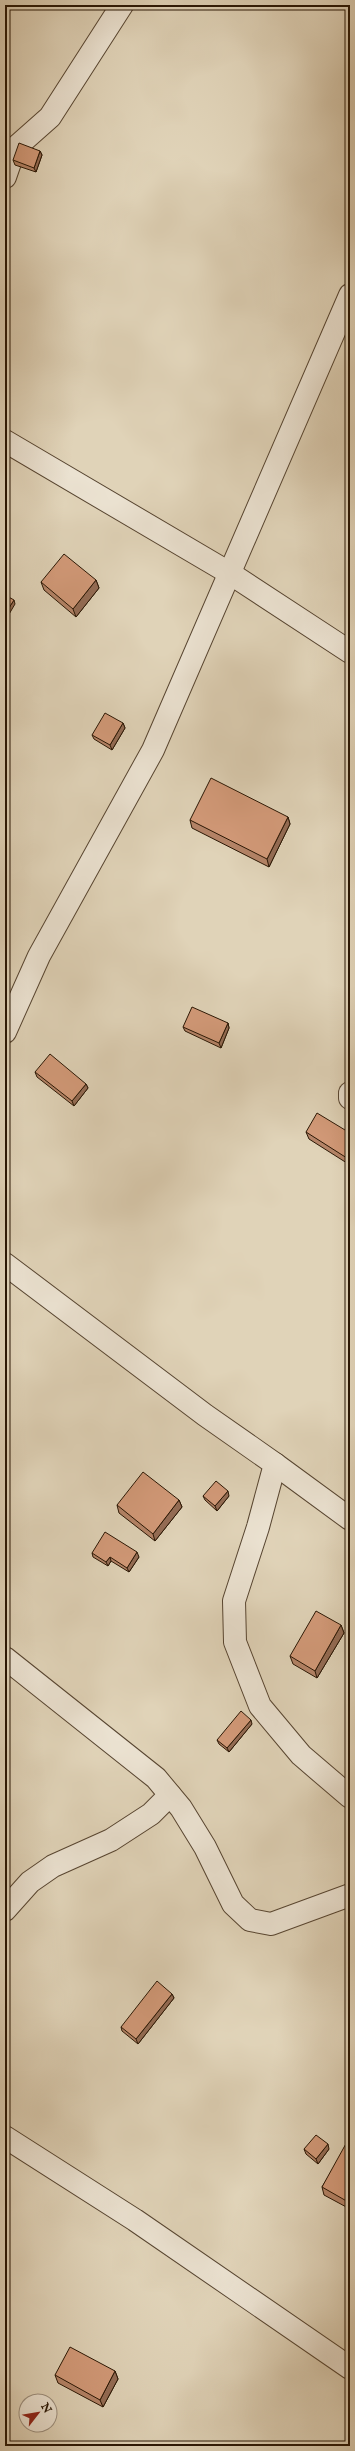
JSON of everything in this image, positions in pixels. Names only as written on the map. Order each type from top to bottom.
[{"type":"street","points":[[5,177],[15,148],[50,117],[122,5]]},
{"type":"street","points":[[5,1032],[39,956],[153,750],[231,574],[350,295]]},
{"type":"street","points":[[5,441],[231,574],[350,652]]},
{"type":"street","points":[[350,1093],[350,1098]]},
{"type":"street","points":[[5,1264],[205,1415],[276,1464],[350,1519]]},
{"type":"street","points":[[276,1464],[258,1527],[234,1601],[235,1642],[260,1706],[301,1755],[350,1797]]},
{"type":"street","points":[[5,1658],[156,1778],[181,1808],[205,1847],[233,1904],[250,1920],[270,1924],[350,1895]]},
{"type":"street","points":[[5,1910],[30,1882],[53,1866],[111,1840],[151,1814],[170,1794]]},
{"type":"street","points":[[5,2137],[135,2220],[350,2368]]},
{"type":"building","points":[[19,143],[40,151],[34,168],[13,160]]},
{"type":"building","points":[[64,554],[96,580],[73,609],[41,582]]},
{"type":"building","points":[[5,595],[14,600],[5,614]]},
{"type":"building","points":[[105,713],[123,723],[110,745],[92,735]]},
{"type":"building","points":[[211,778],[288,817],[267,859],[190,820]]},
{"type":"building","points":[[192,1007],[228,1023],[219,1043],[183,1027]]},
{"type":"building","points":[[50,1054],[86,1084],[72,1101],[35,1072]]},
{"type":"building","points":[[317,1113],[350,1133],[350,1160],[306,1132]]},
{"type":"building","points":[[143,1472],[179,1500],[153,1534],[117,1505]]},
{"type":"building","points":[[216,1481],[228,1491],[215,1506],[203,1496]]},
{"type":"building","points":[[105,1532],[137,1552],[127,1568],[110,1557],[106,1562],[92,1553]]},
{"type":"building","points":[[316,1611],[341,1625],[315,1671],[290,1656]]},
{"type":"building","points":[[241,1711],[251,1720],[227,1748],[217,1740]]},
{"type":"building","points":[[157,1981],[172,1994],[136,2039],[121,2027]]},
{"type":"building","points":[[316,2135],[328,2144],[316,2159],[304,2149]]},
{"type":"building","points":[[348,2140],[350,2142],[350,2203],[322,2187]]},
{"type":"building","points":[[70,2347],[115,2371],[100,2400],[55,2375]]}]
